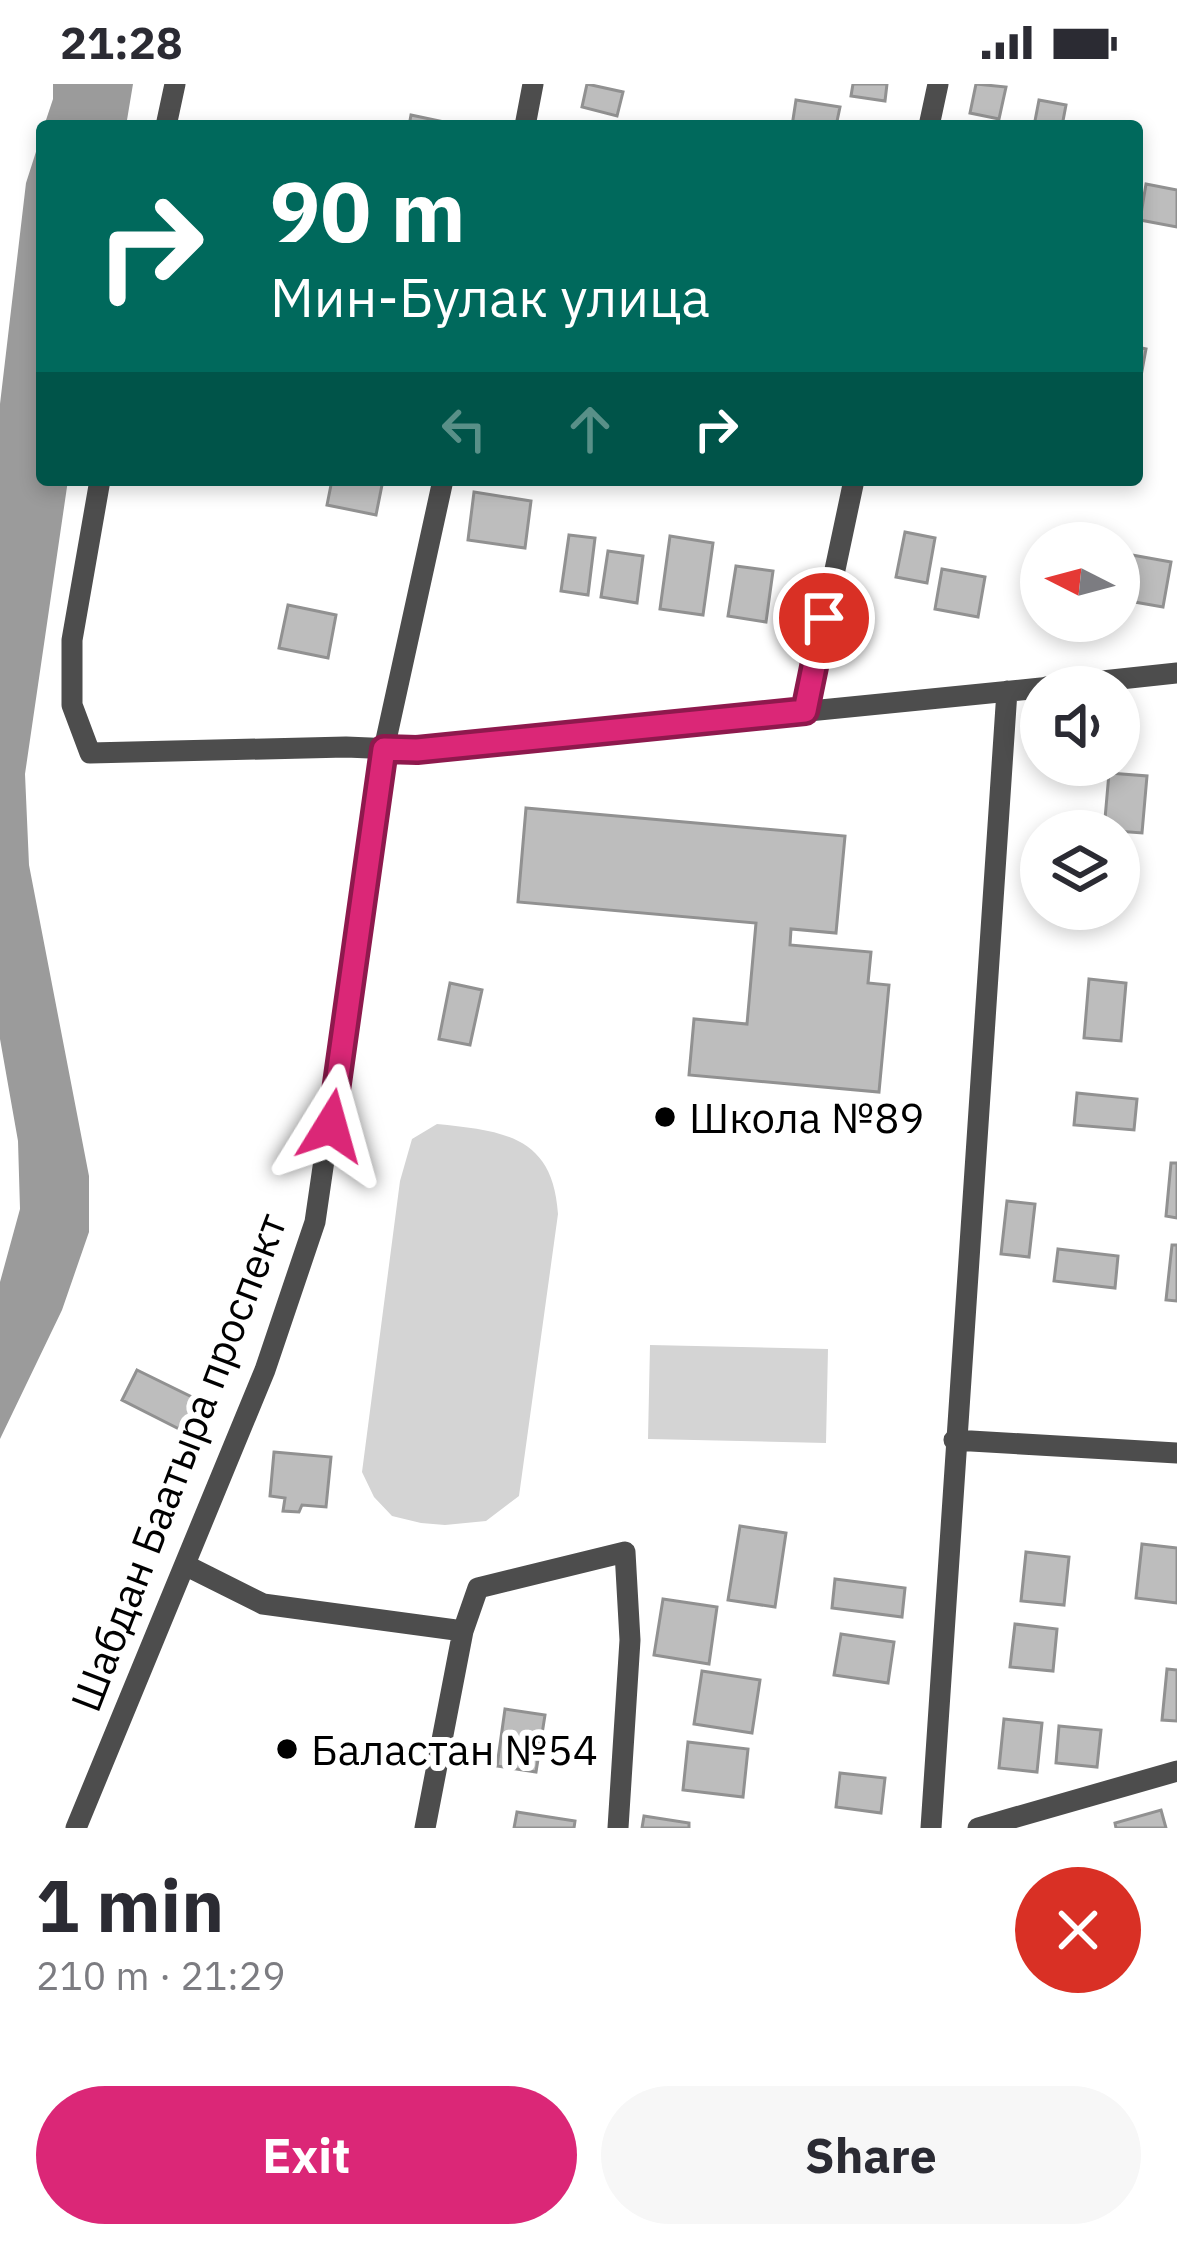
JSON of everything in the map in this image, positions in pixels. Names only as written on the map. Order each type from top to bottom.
[{"type":"street","points":[[167,120],[175,84]]},
{"type":"street","points":[[527,120],[533,84]]},
{"type":"street","points":[[930,120],[938,84]]},
{"type":"street","points":[[99,486],[72,640],[72,705],[90,753],[417,750],[1020,690]]},
{"type":"street","name":"Шабдан Баатыра проспект","points":[[76,1828],[272,1353],[315,1222],[384,749],[441,486]]},
{"type":"street","points":[[805,711],[853,486]]},
{"type":"street","points":[[1140,677],[1177,673]]},
{"type":"street","points":[[931,1828],[1007,691]]},
{"type":"street","points":[[954,1440],[1177,1453]]},
{"type":"street","points":[[425,1828],[464,1631],[478,1588],[625,1552],[630,1640],[618,1828]]},
{"type":"street","points":[[187,1566],[262,1604],[464,1631]]},
{"type":"street","points":[[978,1828],[1177,1771]]},
{"type":"shaded area","points":[[53,84],[133,84],[127,120],[46,120]]},
{"type":"shaded area","points":[[36,152],[36,486],[67,486],[25,774],[29,865],[89,1176],[89,1232],[62,1310],[0,1439],[0,1282],[20,1209],[18,1141],[0,1039],[0,404],[26,183]]},
{"type":"shaded area","points":[[437,1124],[483,1130],[521,1142],[546,1168],[558,1214],[519,1496],[486,1521],[445,1525],[392,1516],[374,1497],[362,1472],[400,1181],[412,1139]]},
{"type":"shaded area","points":[[650,1345],[828,1349],[826,1443],[648,1439]]},
{"type":"building","points":[[587,84],[623,92],[617,116],[582,107]]},
{"type":"building","points":[[853,84],[887,84],[885,101],[851,96]]},
{"type":"building","points":[[976,84],[1006,87],[999,119],[970,113]]},
{"type":"building","points":[[796,100],[840,107],[837,120],[793,120]]},
{"type":"building","points":[[1039,100],[1066,105],[1063,120],[1035,120]]},
{"type":"building","points":[[1146,184],[1177,190],[1177,227],[1143,221]]},
{"type":"building","points":[[331,486],[382,486],[376,515],[327,505]]},
{"type":"building","points":[[474,492],[531,501],[525,548],[468,540]]},
{"type":"building","points":[[905,532],[935,538],[927,583],[896,577]]},
{"type":"building","points":[[569,535],[595,538],[588,595],[561,591]]},
{"type":"building","points":[[670,536],[713,543],[703,615],[660,609]]},
{"type":"building","points":[[608,551],[643,556],[637,603],[601,597]]},
{"type":"building","points":[[1140,556],[1171,562],[1163,607],[1140,603]]},
{"type":"building","points":[[736,566],[773,571],[766,622],[728,616]]},
{"type":"building","points":[[942,569],[985,577],[978,617],[935,609]]},
{"type":"building","points":[[288,605],[336,615],[328,658],[279,648]]},
{"type":"building","points":[[1140,775],[1147,776],[1142,833],[1140,810],[1106,810],[1108,786],[1140,786]]},
{"type":"building","points":[[526,808],[845,836],[836,933],[791,929],[790,945],[871,952],[868,983],[889,985],[879,1092],[689,1075],[694,1019],[747,1024],[756,923],[518,902]]},
{"type":"building","points":[[1089,979],[1126,983],[1121,1041],[1084,1038]]},
{"type":"building","points":[[450,983],[482,990],[470,1045],[439,1039]]},
{"type":"building","points":[[1077,1093],[1137,1099],[1134,1130],[1074,1125]]},
{"type":"building","points":[[1171,1163],[1177,1163],[1177,1218],[1166,1216]]},
{"type":"building","points":[[1007,1201],[1035,1204],[1029,1257],[1001,1254]]},
{"type":"building","points":[[1172,1245],[1177,1245],[1177,1301],[1166,1300]]},
{"type":"building","points":[[1058,1249],[1118,1256],[1115,1288],[1054,1281]]},
{"type":"building","points":[[137,1370],[202,1402],[187,1433],[122,1400]]},
{"type":"building","points":[[274,1452],[331,1457],[326,1507],[302,1505],[299,1512],[283,1511],[285,1498],[270,1496]]},
{"type":"building","points":[[740,1526],[786,1533],[775,1607],[728,1600]]},
{"type":"building","points":[[1142,1544],[1177,1548],[1177,1603],[1136,1598]]},
{"type":"building","points":[[1026,1552],[1069,1557],[1064,1605],[1021,1601]]},
{"type":"building","points":[[835,1579],[905,1588],[902,1617],[832,1608]]},
{"type":"building","points":[[663,1599],[717,1607],[709,1664],[654,1655]]},
{"type":"building","points":[[1015,1624],[1057,1629],[1053,1671],[1010,1667]]},
{"type":"building","points":[[841,1634],[894,1642],[888,1683],[834,1675]]},
{"type":"building","points":[[1167,1669],[1177,1670],[1177,1721],[1162,1720]]},
{"type":"building","points":[[702,1671],[760,1680],[752,1733],[694,1724]]},
{"type":"building","points":[[505,1709],[545,1715],[536,1772],[497,1766]]},
{"type":"building","points":[[1004,1719],[1042,1723],[1037,1772],[999,1768]]},
{"type":"building","points":[[1059,1726],[1101,1730],[1097,1767],[1056,1763]]},
{"type":"building","points":[[688,1742],[748,1749],[743,1797],[683,1790]]},
{"type":"building","points":[[840,1773],[885,1778],[881,1813],[836,1807]]},
{"type":"building","points":[[1161,1810],[1166,1828],[1116,1828],[1115,1823]]},
{"type":"building","points":[[517,1812],[575,1821],[574,1828],[514,1828]]},
{"type":"building","points":[[644,1816],[689,1823],[689,1828],[642,1828]]},
{"type":"place","name":"Школа №89","points":[[665,1117]]},
{"type":"place","name":"Баластан №54","points":[[287,1749]]},
{"type":"route","points":[[331,1126],[384,749],[417,750],[805,711],[824,618]]}]
